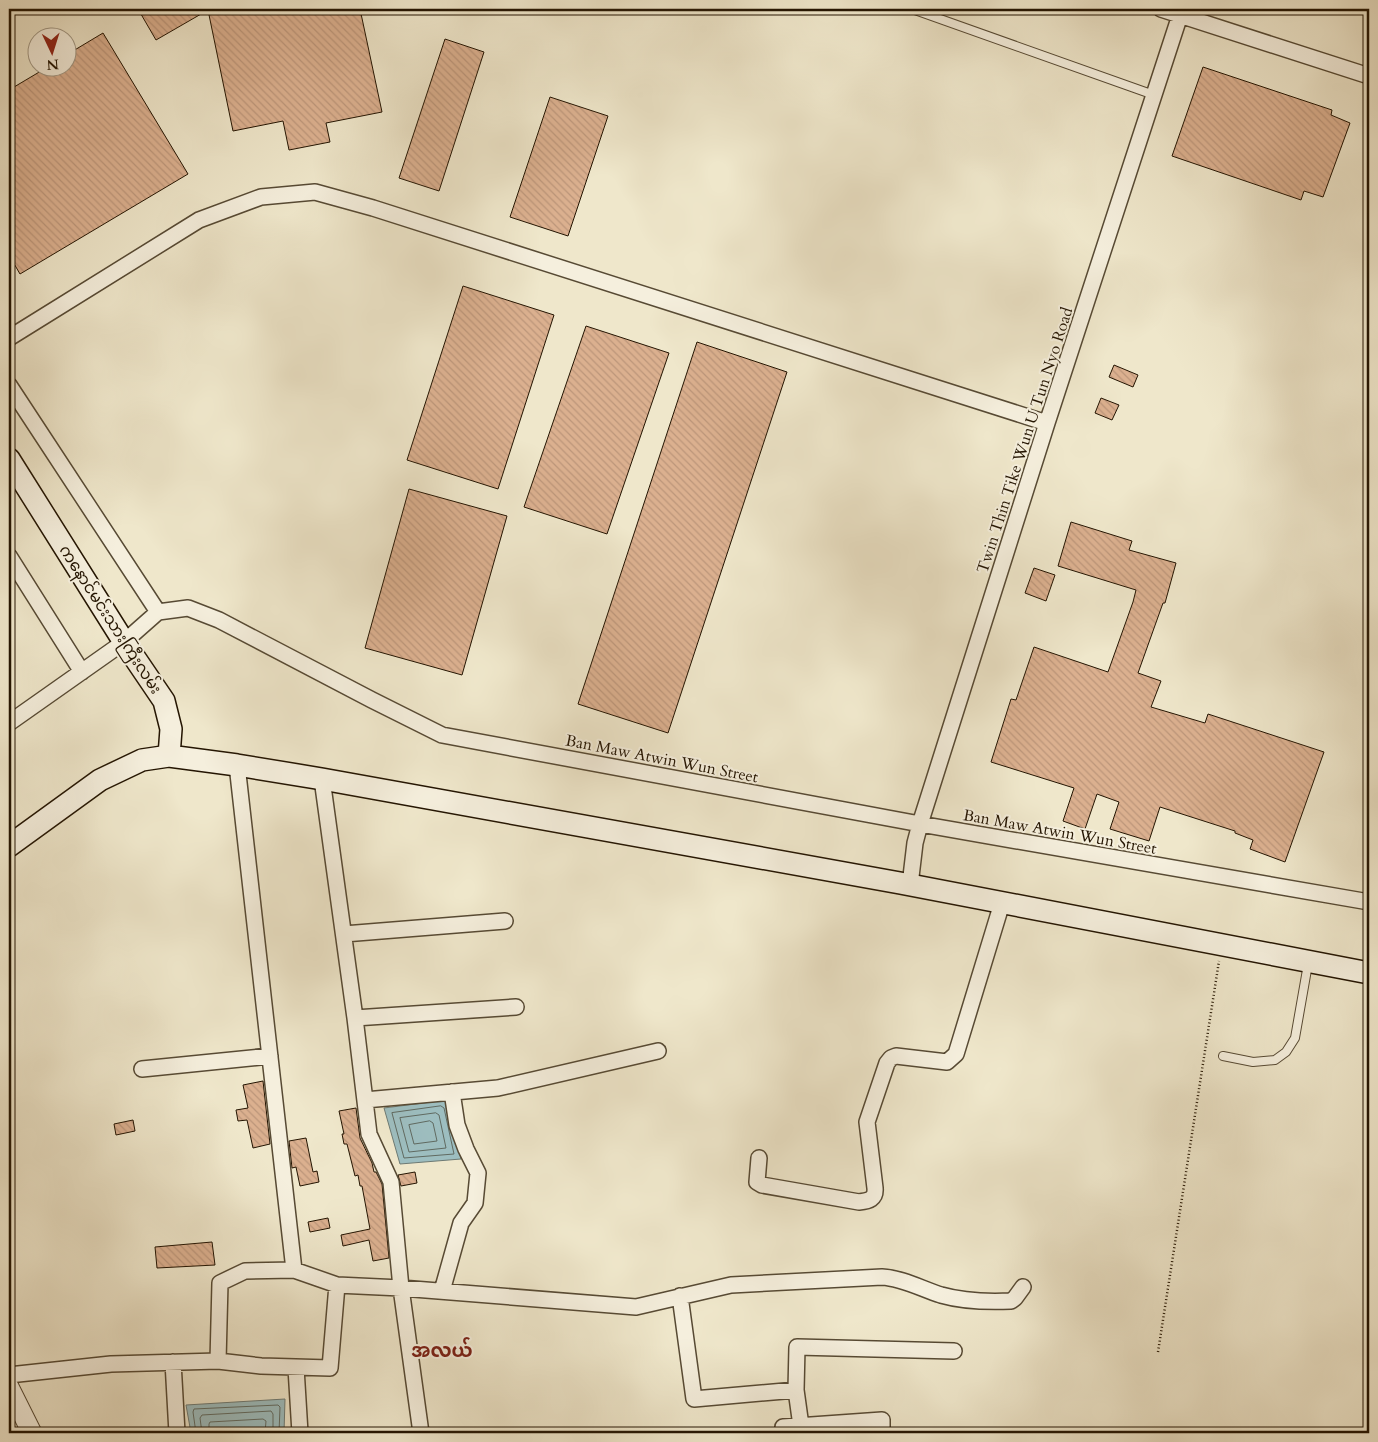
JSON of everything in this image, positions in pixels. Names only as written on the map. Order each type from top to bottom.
[{"type":"main road","name":"ကနောင်မင်းသားကြီးလမ်း","points":[[9,459],[124,642],[164,701],[170,729],[169,756]]},
{"type":"main road","points":[[9,846],[100,780],[142,760],[169,756],[322,779],[1002,903],[1369,973]]},
{"type":"street","points":[[1162,9],[1181,12],[1369,76]]},
{"type":"street","name":"Twin Thin Tike Wun U Tun Nyo Road","points":[[910,886],[915,843],[920,824],[1047,423],[1181,12]]},
{"type":"street","points":[[9,338],[199,220],[261,197],[315,192],[373,208],[1047,423]]},
{"type":"street","points":[[9,385],[158,612],[124,642],[9,724]]},
{"type":"street","points":[[9,556],[82,672]]},
{"type":"street","name":"Ban Maw Atwin Wun Street","points":[[158,612],[188,608],[219,620],[442,735],[920,824],[1369,902]]},
{"type":"street","points":[[237,765],[294,1270]]},
{"type":"street","points":[[322,779],[369,1134],[391,1182],[401,1288],[421,1433]]},
{"type":"street","points":[[759,1158],[757,1182],[762,1185],[859,1202],[868,1201],[873,1198],[876,1193],[867,1122],[887,1063],[896,1056],[947,1062],[956,1054],[1002,903]]},
{"type":"street","points":[[344,934],[505,921]]},
{"type":"street","points":[[355,1018],[516,1006]]},
{"type":"street","points":[[365,1100],[498,1088],[658,1051]]},
{"type":"street","points":[[142,1069],[270,1056]]},
{"type":"street","points":[[442,1291],[461,1223],[475,1203],[478,1173],[457,1125],[452,1092]]},
{"type":"street","points":[[218,1361],[220,1283],[245,1271],[294,1270],[337,1286],[401,1288],[636,1307],[731,1285],[882,1277],[897,1279],[948,1296],[977,1299],[1010,1301],[1015,1298],[1023,1287]]},
{"type":"street","points":[[9,1376],[112,1364],[173,1362],[218,1361],[296,1368],[330,1368],[337,1286]]},
{"type":"street","points":[[680,1296],[694,1399],[796,1390]]},
{"type":"street","points":[[801,1426],[796,1390],[797,1347],[954,1351]]},
{"type":"street","points":[[173,1362],[177,1433]]},
{"type":"street","points":[[296,1368],[300,1433]]},
{"type":"street","points":[[9,1387],[32,1433]]},
{"type":"street","points":[[783,1433],[783,1427],[882,1420],[882,1433]]},
{"type":"lane","points":[[912,9],[1154,95]]},
{"type":"lane","points":[[1223,1056],[1253,1062],[1275,1060],[1286,1052],[1295,1038],[1309,961]]},
{"type":"path","points":[[1158,1352],[1222,944]]},
{"type":"water","points":[[447,1100],[461,1159],[400,1164],[384,1108]]},
{"type":"water","points":[[285,1399],[284,1433],[191,1433],[186,1405]]},
{"type":"building","points":[[138,9],[360,9],[382,112],[326,123],[330,142],[289,150],[283,121],[233,131],[208,10],[156,40]]},
{"type":"building","points":[[103,33],[188,174],[20,274],[9,255],[9,90],[29,78],[78,78],[78,48]]},
{"type":"building","points":[[445,39],[484,52],[439,191],[399,178]]},
{"type":"building","points":[[1203,67],[1332,110],[1331,115],[1350,123],[1323,197],[1304,191],[1301,200],[1172,156]]},
{"type":"building","points":[[550,97],[608,116],[568,236],[510,217]]},
{"type":"building","points":[[463,286],[554,315],[498,489],[407,460]]},
{"type":"building","points":[[586,326],[669,353],[607,534],[524,507]]},
{"type":"building","points":[[697,342],[787,372],[668,733],[578,704]]},
{"type":"building","points":[[1114,365],[1138,375],[1133,387],[1109,377]]},
{"type":"building","points":[[1101,398],[1119,405],[1112,420],[1095,413]]},
{"type":"building","points":[[409,489],[507,516],[462,675],[365,648]]},
{"type":"building","points":[[1071,522],[1132,541],[1129,550],[1176,563],[1165,603],[1163,603],[1138,673],[1161,681],[1151,707],[1205,723],[1208,714],[1324,752],[1285,862],[1250,849],[1253,840],[1235,833],[1235,831],[1160,807],[1149,841],[1110,829],[1119,802],[1097,794],[1085,829],[1063,821],[1074,788],[991,762],[1011,699],[1016,700],[1034,647],[1108,672],[1133,602],[1136,590],[1058,566]]},
{"type":"building","points":[[1034,568],[1055,575],[1046,601],[1025,593]]},
{"type":"building","points":[[263,1081],[270,1144],[253,1148],[247,1120],[238,1121],[236,1110],[248,1108],[243,1085]]},
{"type":"building","points":[[356,1108],[360,1138],[372,1163],[374,1172],[376,1172],[382,1184],[389,1258],[373,1261],[369,1240],[343,1246],[341,1235],[370,1229],[362,1186],[360,1186],[358,1175],[355,1176],[347,1144],[344,1144],[339,1111]]},
{"type":"building","points":[[133,1120],[135,1131],[116,1135],[114,1124]]},
{"type":"building","points":[[306,1138],[313,1172],[317,1171],[319,1182],[300,1186],[296,1167],[292,1168],[289,1141]]},
{"type":"building","points":[[415,1172],[417,1183],[401,1186],[398,1175]]},
{"type":"building","points":[[328,1218],[330,1228],[310,1232],[308,1222]]},
{"type":"building","points":[[212,1242],[215,1265],[157,1268],[155,1247]]},
{"type":"district","name":"အလယ်","points":[[442,1350]]}]
